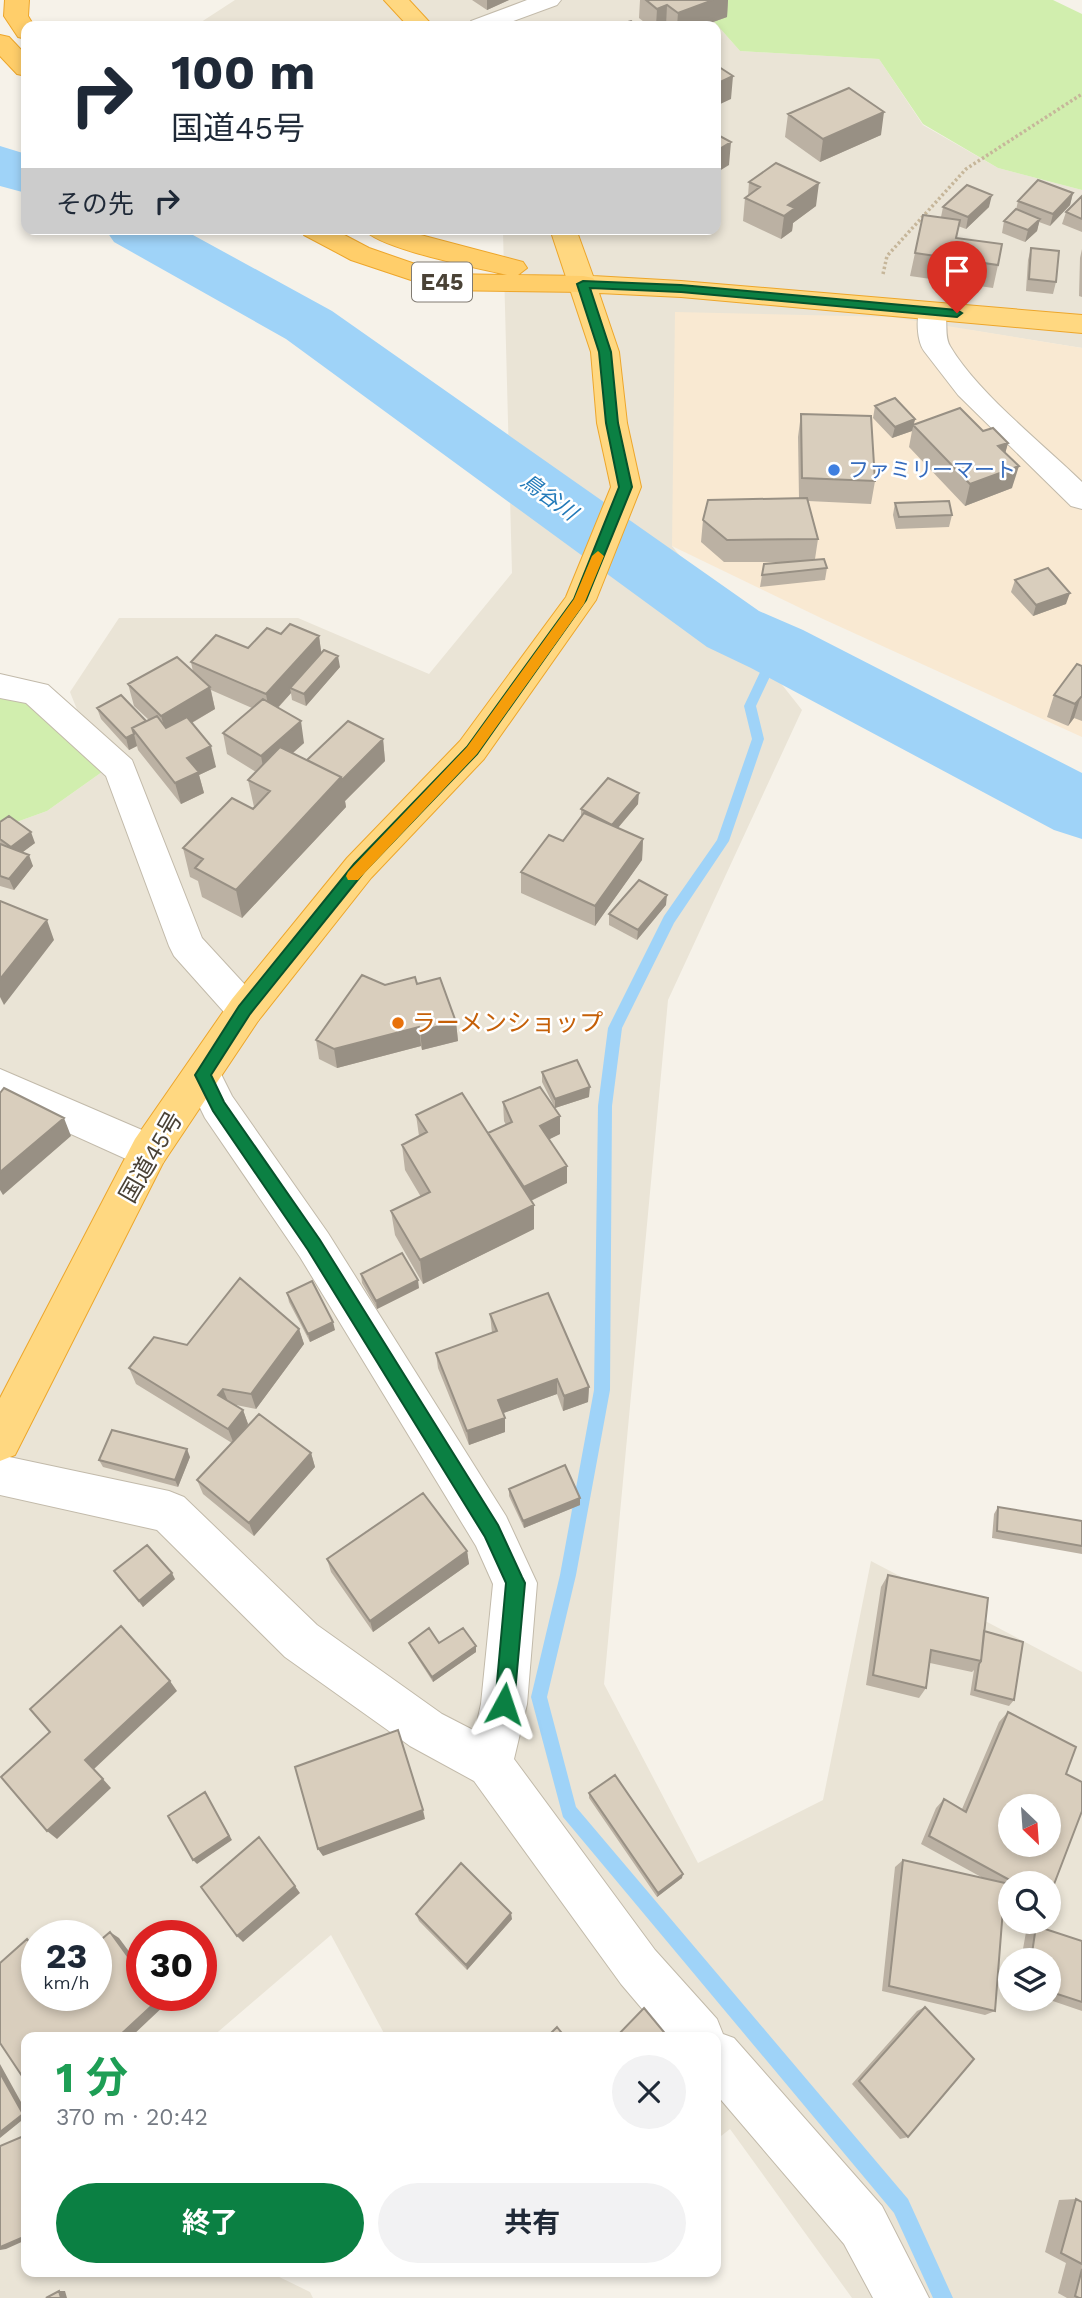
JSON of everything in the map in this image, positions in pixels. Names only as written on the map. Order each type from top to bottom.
[{"type":"highway","points":[[17,0],[16,16],[21,24]]},
{"type":"highway","points":[[396,0],[416,21]]},
{"type":"highway","points":[[0,42],[21,64]]},
{"type":"highway","name":"E45","points":[[324,235],[360,254],[441,282],[583,284]]},
{"type":"highway","name":"E45","points":[[389,235],[583,284]]},
{"type":"highway","name":"国道45号","points":[[0,1441],[149,1151],[245,1010],[359,868],[472,750],[580,600],[626,487],[612,423],[605,352],[565,235]]},
{"type":"highway","points":[[583,284],[681,289],[1082,324]]},
{"type":"street","points":[[492,21],[549,0]]},
{"type":"street","points":[[932,311],[934,345],[968,389],[1082,499]]},
{"type":"street","points":[[0,686],[36,694],[120,769],[187,946],[245,1010]]},
{"type":"street","points":[[202,1075],[218,1107],[314,1245],[484,1520],[516,1583],[504,1704],[490,1765]]},
{"type":"street","points":[[0,1086],[149,1151]]},
{"type":"street","points":[[0,1475],[169,1513],[301,1641],[426,1730],[490,1765],[638,1967],[695,2032]]},
{"type":"street","points":[[721,2062],[863,2225],[902,2298]]},
{"type":"path","points":[[876,306],[887,256],[966,169],[1082,94]]},
{"type":"shaded area","points":[[235,0],[695,0],[714,21],[203,21]]},
{"type":"shaded area","points":[[721,29],[740,51],[879,59],[923,125],[998,168],[1082,190],[1082,348],[970,330],[672,546],[802,710],[668,1000],[604,1684],[698,1863],[823,1800],[871,1561],[1082,1672],[1082,2298],[852,2298],[730,2129],[721,2136],[721,2032],[383,2032],[331,1935],[218,2032],[21,2032],[21,2277],[279,2277],[310,2292],[313,2298],[0,2298],[0,828],[47,811],[102,772],[70,692],[119,618],[298,618],[429,674],[512,573],[503,235],[721,235]]},
{"type":"shaded area","points":[[675,312],[892,317],[1082,348],[1082,737],[823,619],[672,546]]},
{"type":"green space","points":[[695,0],[1053,0],[1082,14],[1082,190],[998,168],[923,124],[879,59],[740,51],[721,29],[721,21],[714,21]]},
{"type":"green space","points":[[0,695],[25,700],[102,772],[47,811],[0,828]]},
{"type":"building","points":[[646,0],[713,0],[678,13],[667,5],[657,9]]},
{"type":"building","points":[[721,68],[733,76],[721,82]]},
{"type":"building","points":[[849,88],[884,112],[823,139],[788,114]]},
{"type":"building","points":[[721,137],[731,142],[721,148]]},
{"type":"building","points":[[776,163],[819,183],[788,205],[795,208],[784,216],[745,198],[760,187],[749,182]]},
{"type":"building","points":[[1038,180],[1073,193],[1053,214],[1018,201]]},
{"type":"building","points":[[967,185],[992,195],[968,217],[943,207]]},
{"type":"building","points":[[1082,196],[1082,219],[1066,212]]},
{"type":"building","points":[[1016,209],[1040,219],[1028,230],[1004,221]]},
{"type":"building","points":[[923,215],[960,220],[956,238],[1002,244],[998,265],[915,253]]},
{"type":"building","points":[[1031,248],[1059,251],[1056,282],[1029,279]]},
{"type":"building","points":[[895,398],[915,419],[895,427],[875,406]]},
{"type":"building","points":[[960,408],[983,431],[993,428],[1008,443],[998,446],[1019,466],[970,484],[913,425]]},
{"type":"building","points":[[801,414],[871,416],[875,481],[802,478]]},
{"type":"building","points":[[807,498],[818,539],[727,540],[703,520],[708,500]]},
{"type":"building","points":[[949,501],[952,515],[899,517],[895,503]]},
{"type":"building","points":[[824,559],[827,568],[762,575],[764,564]]},
{"type":"building","points":[[1048,568],[1070,593],[1036,605],[1015,580]]},
{"type":"building","points":[[290,624],[319,636],[266,694],[191,662],[216,635],[248,648],[267,628],[281,634]]},
{"type":"building","points":[[324,650],[338,656],[304,694],[290,688]]},
{"type":"building","points":[[177,657],[210,687],[161,716],[128,684]]},
{"type":"building","points":[[1077,664],[1082,666],[1082,696],[1075,704],[1054,695]]},
{"type":"building","points":[[121,695],[146,721],[132,728],[134,734],[126,738],[97,708]]},
{"type":"building","points":[[263,699],[301,721],[261,756],[223,733]]},
{"type":"building","points":[[157,716],[166,728],[187,717],[211,746],[187,758],[199,772],[175,783],[132,728]]},
{"type":"building","points":[[348,721],[383,739],[342,780],[341,777],[307,760]]},
{"type":"building","points":[[280,747],[341,777],[236,890],[195,868],[203,859],[183,848],[232,798],[253,809],[270,791],[248,780]]},
{"type":"building","points":[[608,778],[639,793],[612,825],[581,809]]},
{"type":"building","points":[[584,813],[643,839],[595,906],[521,872],[549,835],[563,841]]},
{"type":"building","points":[[9,816],[31,832],[11,847],[0,839],[0,822]]},
{"type":"building","points":[[0,844],[29,855],[9,879],[0,876]]},
{"type":"building","points":[[639,880],[667,895],[638,930],[609,914]]},
{"type":"building","points":[[0,901],[47,920],[0,979]]},
{"type":"building","points":[[362,975],[385,985],[415,977],[417,984],[440,978],[456,1022],[420,1031],[419,1027],[334,1049],[316,1040]]},
{"type":"building","points":[[577,1060],[590,1087],[555,1099],[542,1072]]},
{"type":"building","points":[[540,1087],[560,1116],[540,1126],[567,1166],[524,1187],[488,1133],[512,1122],[503,1102]]},
{"type":"building","points":[[4,1088],[64,1118],[0,1172],[0,1093]]},
{"type":"building","points":[[462,1093],[534,1205],[420,1260],[391,1211],[430,1192],[402,1145],[427,1132],[416,1115]]},
{"type":"building","points":[[402,1253],[418,1280],[376,1301],[361,1274]]},
{"type":"building","points":[[240,1278],[299,1329],[251,1394],[223,1389],[218,1395],[243,1410],[228,1429],[129,1368],[154,1337],[187,1345]]},
{"type":"building","points":[[312,1281],[333,1322],[308,1334],[287,1293]]},
{"type":"building","points":[[548,1293],[589,1387],[564,1396],[557,1379],[498,1400],[505,1418],[467,1431],[436,1353],[497,1331],[490,1314]]},
{"type":"building","points":[[259,1414],[311,1453],[249,1523],[197,1480]]},
{"type":"building","points":[[112,1430],[187,1449],[175,1480],[99,1460]]},
{"type":"building","points":[[565,1465],[580,1498],[523,1521],[509,1489]]},
{"type":"building","points":[[423,1493],[467,1551],[370,1621],[327,1559]]},
{"type":"building","points":[[998,1507],[1082,1521],[1082,1546],[997,1531]]},
{"type":"building","points":[[147,1545],[172,1573],[139,1601],[114,1571]]},
{"type":"building","points":[[888,1575],[988,1598],[981,1661],[931,1650],[926,1688],[873,1675]]},
{"type":"building","points":[[121,1626],[170,1681],[85,1760],[103,1779],[47,1831],[1,1777],[50,1732],[30,1709]]},
{"type":"building","points":[[429,1628],[439,1643],[463,1628],[476,1646],[432,1677],[409,1643]]},
{"type":"building","points":[[984,1631],[1023,1642],[1014,1700],[975,1690]]},
{"type":"building","points":[[1008,1712],[1076,1747],[1066,1774],[1082,1782],[1082,1811],[1059,1871],[998,1871],[998,1874],[929,1836],[944,1799],[966,1812]]},
{"type":"building","points":[[398,1730],[423,1810],[318,1849],[295,1767]]},
{"type":"building","points":[[615,1775],[683,1874],[658,1893],[589,1793]]},
{"type":"building","points":[[205,1792],[229,1836],[193,1860],[168,1816]]},
{"type":"building","points":[[259,1837],[295,1886],[237,1936],[201,1887]]},
{"type":"building","points":[[903,1860],[998,1881],[998,1934],[1001,1934],[995,2011],[889,1986]]},
{"type":"building","points":[[461,1863],[511,1913],[466,1965],[416,1914]]},
{"type":"building","points":[[1035,1934],[1061,1934],[1082,1941],[1082,2002],[1061,1995],[1061,1948],[1033,1948]]},
{"type":"building","points":[[112,1935],[126,1954],[126,2011],[146,2011],[123,2032],[21,2032],[21,2074],[0,2043],[0,1963],[21,1944],[21,2011],[112,2011]]},
{"type":"building","points":[[925,2007],[974,2059],[908,2137],[859,2081]]},
{"type":"building","points":[[644,2008],[664,2032],[621,2032]]},
{"type":"building","points":[[0,2073],[21,2110],[21,2116],[0,2132]]},
{"type":"building","points":[[21,2137],[21,2238],[0,2247],[0,2146]]},
{"type":"building","points":[[1076,2199],[1082,2202],[1082,2264],[1061,2253]]},
{"type":"building","points":[[1082,2269],[1082,2298],[1079,2298],[1075,2296]]},
{"type":"building","points":[[59,2291],[61,2298],[46,2298]]},
{"type":"waterway","name":"鳥谷川","points":[[0,164],[21,173]]},
{"type":"waterway","name":"鳥谷川","points":[[147,235],[309,325],[733,629],[777,649],[1082,809]]},
{"type":"waterway","points":[[777,649],[750,706],[758,739],[723,841],[669,920],[615,1028],[605,1106],[602,1390],[568,1575],[539,1697],[569,1811],[901,2206],[943,2298]]},
{"type":"slow traffic","points":[[353,876],[472,750],[534,668],[580,600],[598,556]]},
{"type":"place","name":"ファミリーマート","points":[[834,470]]},
{"type":"place","name":"ラーメンショップ","points":[[398,1023]]},
{"type":"route","points":[[504,1704],[516,1583],[491,1531],[314,1245],[218,1107],[202,1075],[245,1010],[359,868],[472,750],[534,668],[580,600],[626,487],[612,423],[605,352],[583,284],[681,289],[957,313]]}]
